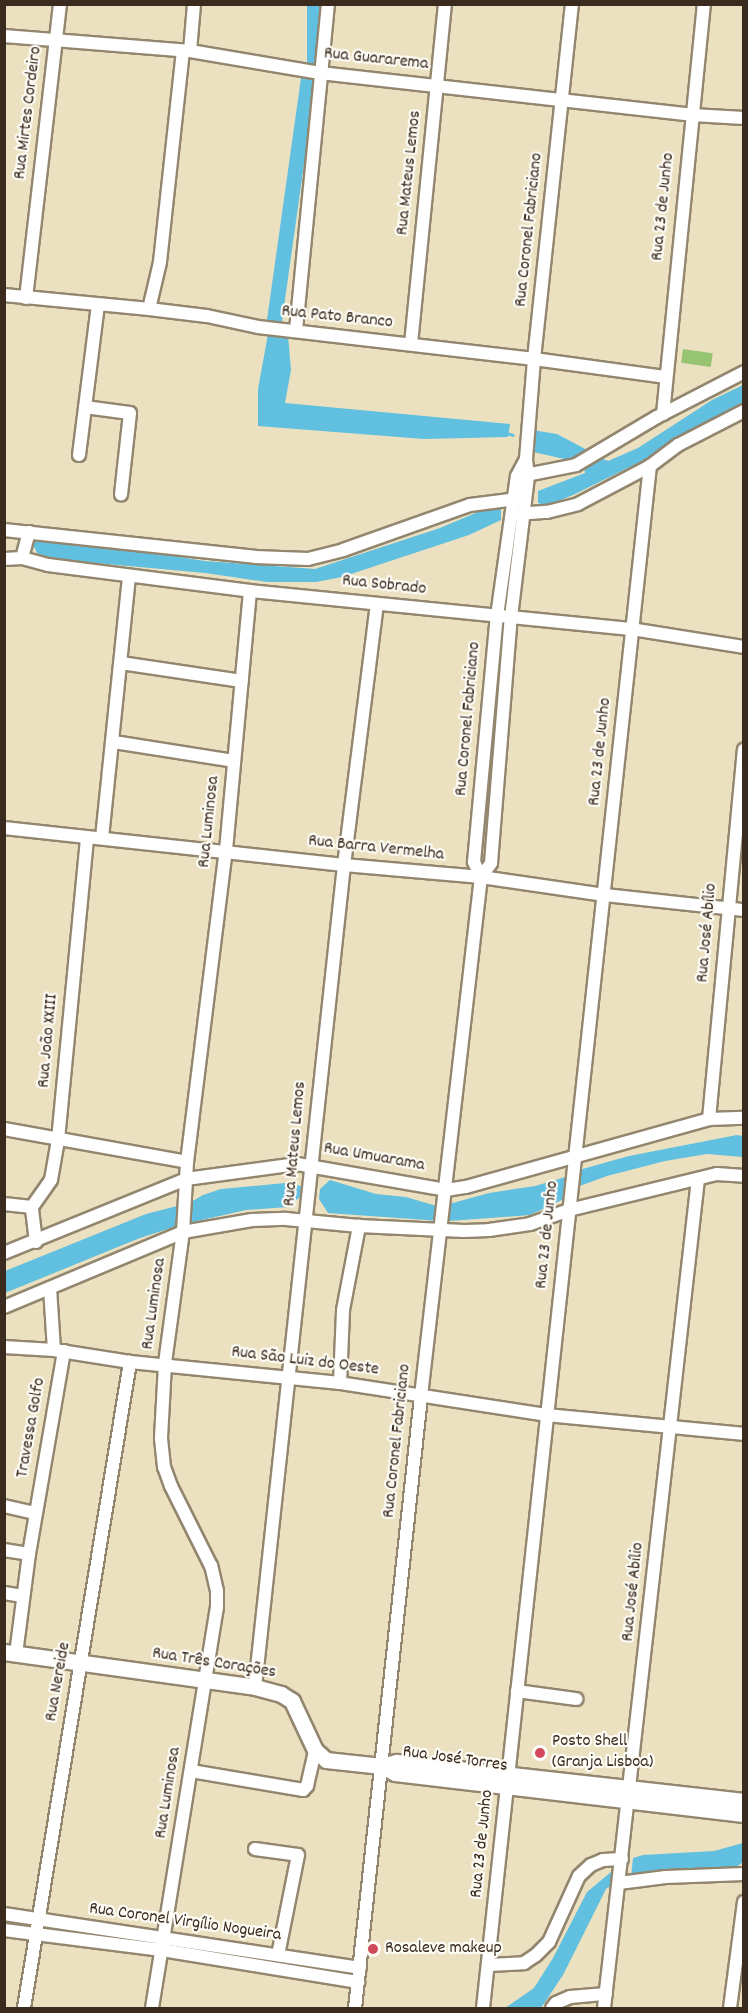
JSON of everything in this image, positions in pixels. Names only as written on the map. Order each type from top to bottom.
[{"type":"street","name":"Rua Mirtes Cordeiro","points":[[26,298],[60,4]]},
{"type":"street","points":[[149,309],[160,262],[194,4]]},
{"type":"street","points":[[296,330],[328,4]]},
{"type":"street","name":"Rua Mateus Lemos","points":[[411,344],[445,4]]},
{"type":"street","name":"Rua Coronel Fabriciano","points":[[355,2008],[421,1396],[481,877],[491,862],[517,514],[526,459],[534,359],[573,4]]},
{"type":"street","name":"Rua 23 de Junho","points":[[663,414],[704,4]]},
{"type":"street","name":"Rua Guararema","points":[[4,36],[56,38],[187,51],[320,73],[692,115],[744,118]]},
{"type":"street","name":"Rua Pato Branco","points":[[4,296],[207,316],[258,327],[534,359],[665,377]]},
{"type":"street","points":[[80,455],[98,305]]},
{"type":"street","points":[[522,476],[576,465],[663,414],[744,372]]},
{"type":"street","points":[[85,407],[129,413],[121,495]]},
{"type":"street","points":[[517,514],[547,512],[578,504],[650,465],[678,445],[744,411]]},
{"type":"street","name":"Rua 23 de Junho","points":[[483,2008],[650,465]]},
{"type":"street","name":"Rua Sobrado","points":[[4,530],[255,557],[308,559],[343,550],[470,504],[519,498]]},
{"type":"street","name":"Rua Coronel Fabriciano","points":[[481,877],[474,862],[497,616],[517,514]]},
{"type":"street","points":[[22,558],[29,532]]},
{"type":"street","name":"Rua Sobrado","points":[[4,559],[22,558],[48,565],[250,591],[632,629],[744,647]]},
{"type":"street","points":[[102,838],[114,742],[129,576]]},
{"type":"street","name":"Rua Luminosa","points":[[152,2008],[217,1608],[217,1591],[211,1566],[164,1467],[161,1438],[165,1363],[183,1232],[187,1162],[226,850],[250,591]]},
{"type":"street","name":"Rua Mateus Lemos","points":[[255,1687],[308,1220],[311,1166],[344,866],[377,604]]},
{"type":"street","points":[[121,663],[242,681]]},
{"type":"street","points":[[114,742],[234,761]]},
{"type":"street","name":"Rua José Abílio","points":[[709,1119],[744,750]]},
{"type":"street","name":"Rua Barra Vermelha","points":[[4,828],[226,850],[344,866],[481,877],[605,896],[744,910]]},
{"type":"street","name":"Rua João XXIII","points":[[32,1207],[51,1180],[58,1140],[87,837]]},
{"type":"street","name":"Rua Umuarama","points":[[4,1253],[36,1242],[186,1179],[245,1169],[297,1164],[446,1190],[466,1187],[709,1119],[744,1118]]},
{"type":"street","points":[[4,1130],[187,1162]]},
{"type":"street","points":[[4,1307],[183,1232],[252,1220],[308,1220],[359,1226],[489,1230],[530,1224],[569,1210],[717,1174],[744,1176]]},
{"type":"street","name":"Rua José Abílio","points":[[604,2008],[698,1179]]},
{"type":"street","points":[[4,1204],[32,1207],[36,1242]]},
{"type":"street","points":[[340,1383],[343,1310],[359,1226]]},
{"type":"street","name":"Travessa Golfo","points":[[10,1653],[23,1596],[59,1351],[50,1288]]},
{"type":"street","name":"Rua São Luiz do Oeste","points":[[4,1347],[59,1351],[130,1362],[165,1363],[340,1383],[547,1415],[744,1434]]},
{"type":"street","name":"Rua Nereide","points":[[24,2008],[130,1362]]},
{"type":"street","points":[[4,1506],[35,1513]]},
{"type":"street","points":[[4,1551],[29,1554]]},
{"type":"street","points":[[4,1593],[23,1596]]},
{"type":"street","name":"Rua Três Corações","points":[[10,1653],[255,1687],[281,1694],[292,1701],[315,1750]]},
{"type":"street","points":[[517,1691],[576,1699]]},
{"type":"street","points":[[191,1771],[303,1790],[307,1786],[315,1750],[326,1760],[382,1766]]},
{"type":"street","name":"Rua José Torres","points":[[382,1766],[395,1773],[507,1781],[629,1796],[744,1814]]},
{"type":"street","name":"Rua José Torres","points":[[629,1796],[744,1801]]},
{"type":"street","points":[[255,1849],[298,1855],[278,1954]]},
{"type":"street","points":[[489,1965],[524,1963],[536,1955],[549,1942],[579,1876],[597,1863],[622,1859]]},
{"type":"street","points":[[619,1883],[666,1877],[744,1874]]},
{"type":"street","points":[[730,2008],[744,1902]]},
{"type":"street","name":"Rua Coronel Virgílio Nogueira","points":[[4,1914],[360,1968]]},
{"type":"street","name":"Rua Coronel Virgílio Nogueira","points":[[4,1930],[162,1950],[358,1982]]},
{"type":"street","points":[[552,2008],[556,2003],[570,1997],[606,1994]]},
{"type":"green space","points":[[683,349],[713,353],[711,367],[681,363]]},
{"type":"water","points":[[307,5],[323,5],[323,68],[307,68]]},
{"type":"water","points":[[301,78],[316,80],[281,327],[266,325]]},
{"type":"water","points":[[268,334],[288,335],[291,370],[285,403],[510,424],[508,437],[424,439],[258,426],[258,389]]},
{"type":"water","points":[[743,385],[743,403],[660,452],[573,495],[546,506],[538,503],[538,491],[585,473],[584,465],[599,457],[608,461],[638,448],[712,400]]},
{"type":"water","points":[[532,430],[557,434],[589,451],[573,461],[529,451]]},
{"type":"water","points":[[501,505],[501,520],[469,535],[342,577],[316,582],[267,582],[205,573],[52,559],[37,553],[33,545],[35,542],[51,537],[205,561],[315,569],[440,528],[492,506]]},
{"type":"water","points":[[737,1135],[743,1136],[743,1157],[707,1154],[665,1161],[607,1176],[577,1187],[579,1170],[629,1156]]},
{"type":"water","points":[[569,1176],[566,1198],[530,1215],[449,1221],[449,1204],[489,1193],[535,1186]]},
{"type":"water","points":[[330,1180],[376,1194],[406,1197],[440,1207],[440,1221],[328,1213],[319,1199],[320,1189]]},
{"type":"water","points":[[285,1183],[301,1186],[300,1197],[288,1207],[246,1210],[189,1223],[191,1202],[203,1195],[221,1189]]},
{"type":"water","points":[[181,1205],[180,1225],[140,1238],[5,1293],[5,1271],[146,1214]]},
{"type":"water","points":[[743,1843],[743,1862],[735,1868],[661,1872],[631,1877],[633,1858],[643,1855],[714,1851]]},
{"type":"water","points":[[617,1867],[614,1884],[606,1889],[563,1975],[541,2008],[505,2008],[534,1988],[553,1958],[587,1892]]},
{"type":"waterway","points":[[506,433],[513,435]]},
{"type":"place","name":"Posto Shell (Granja Lisboa)","points":[[540,1753]]},
{"type":"place","name":"Rosaleve makeup","points":[[373,1949]]}]
